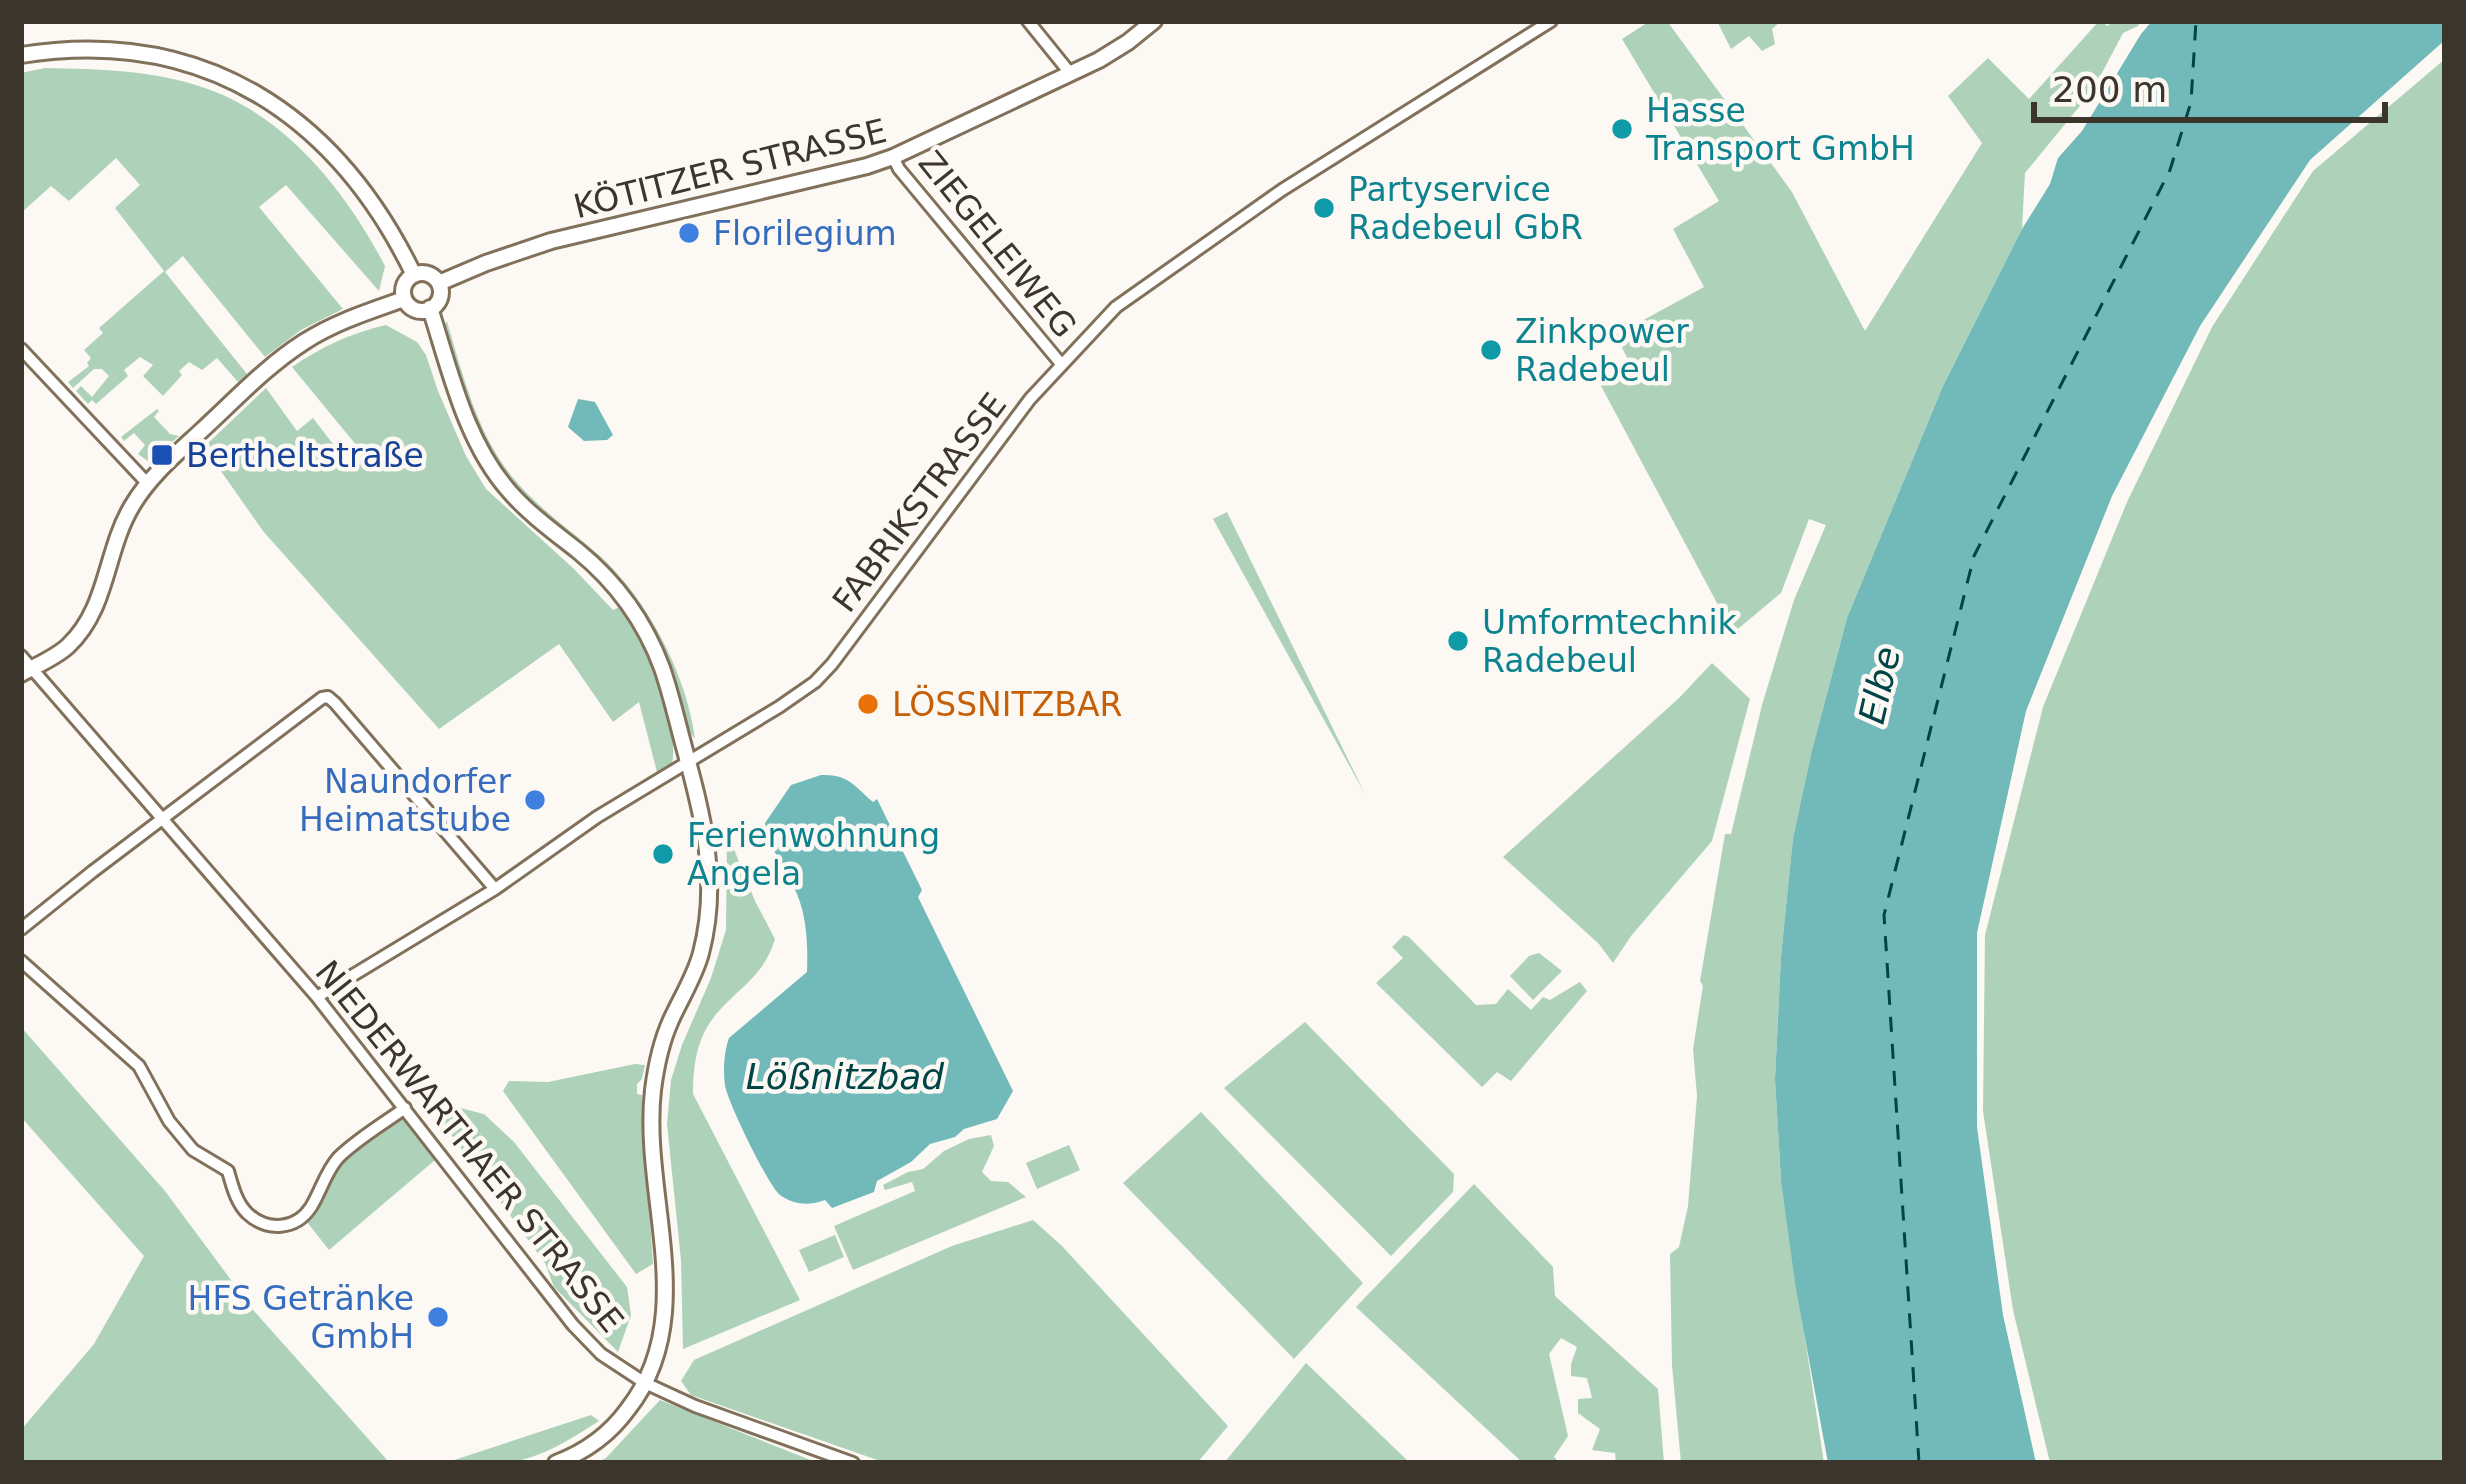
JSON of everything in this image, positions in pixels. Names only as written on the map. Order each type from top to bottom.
[{"type":"street","points":[[1028,21],[1070,74]]},
{"type":"street","name":"KÖTITZER STRASSE","points":[[439,284],[551,242],[893,158],[1070,74],[1128,42],[1154,21]]},
{"type":"street","name":"FABRIKSTRASSE","points":[[317,997],[495,889],[597,817],[815,682],[1030,398],[1117,307],[1282,190],[1551,21]]},
{"type":"street","points":[[21,55],[68,49],[144,52],[188,62],[259,94],[348,172],[414,275]]},
{"type":"street","name":"ZIEGELEIWEG","points":[[893,158],[1062,365]]},
{"type":"street","points":[[427,274],[439,284],[440,295],[430,308],[416,310],[404,298],[405,283],[414,275],[427,274]]},
{"type":"street","points":[[25,666],[65,649],[91,618],[118,533],[148,484],[291,351],[353,316],[404,298]]},
{"type":"street","points":[[430,308],[457,393],[492,469],[531,513],[610,581],[640,621],[662,669],[706,831],[711,890],[700,958],[670,1022],[652,1091],[666,1297],[658,1350],[645,1382],[620,1420],[598,1441],[556,1463]]},
{"type":"street","points":[[21,350],[148,484]]},
{"type":"street","name":"NIEDERWARTHAER STRASSE","points":[[25,666],[164,818],[317,997],[601,1354],[695,1406],[854,1463]]},
{"type":"street","points":[[21,929],[328,697],[495,889]]},
{"type":"street","points":[[21,961],[139,1066],[169,1121],[193,1150],[228,1171],[246,1212],[264,1224],[284,1227],[300,1220],[337,1160],[405,1108]]},
{"type":"green space","points":[[1650,21],[1667,21],[1792,192],[1865,331],[1982,143],[1948,96],[1988,58],[2029,99],[2099,21],[2108,26],[2112,21],[2140,21],[2123,33],[2093,90],[2025,173],[2022,229],[1943,386],[1847,618],[1812,750],[1793,838],[1775,1079],[1781,1181],[1824,1463],[1681,1463],[1672,1365],[1670,1254],[1679,1247],[1688,1206],[1700,981],[1725,834],[1731,834],[1762,705],[1794,600],[1826,525],[1809,519],[1781,593],[1733,633],[1600,384],[1631,366],[1616,335],[1704,287],[1673,229],[1719,201],[1622,39]]},
{"type":"green space","points":[[1717,21],[1781,21],[1772,29],[1775,44],[1762,51],[1749,36],[1731,49]]},
{"type":"green space","points":[[2445,59],[2445,1463],[2050,1463],[2013,1310],[1983,1111],[1985,935],[2043,707],[2127,502],[2212,327],[2313,171]]},
{"type":"green space","points":[[45,68],[163,77],[232,99],[260,116],[310,158],[352,210],[385,266],[379,291],[286,185],[259,207],[343,309],[301,330],[265,357],[183,256],[165,272],[247,374],[238,382],[217,358],[202,370],[189,362],[163,396],[143,376],[153,365],[140,357],[124,370],[128,376],[96,404],[92,400],[88,404],[76,391],[81,386],[92,397],[109,376],[94,369],[73,388],[68,382],[89,366],[91,358],[84,350],[103,333],[99,328],[164,271],[115,208],[140,185],[116,158],[69,201],[51,186],[21,213],[21,73]]},
{"type":"green space","points":[[447,322],[472,401],[498,457],[530,496],[599,555],[633,593],[674,664],[695,739],[653,631],[498,463],[462,386],[443,324]]},
{"type":"green space","points":[[386,325],[417,342],[426,355],[466,456],[486,489],[613,610],[621,606],[631,621],[666,704],[672,765],[657,772],[639,702],[613,722],[559,644],[439,729],[263,531],[204,447],[266,388],[297,431],[313,418],[353,470],[366,457],[292,367],[337,342]]},
{"type":"green space","points":[[157,409],[154,417],[170,434],[179,436],[149,462],[138,454],[145,445],[134,433],[124,441],[121,437]]},
{"type":"green space","points":[[1227,512],[1365,794],[1213,519]]},
{"type":"green space","points":[[1712,663],[1750,699],[1712,841],[1613,963],[1599,944],[1503,857]]},
{"type":"green space","points":[[727,832],[775,939],[763,965],[706,1029],[696,1056],[693,1094],[800,1300],[683,1349],[681,1260],[667,1124],[671,1080],[726,930]]},
{"type":"green space","points":[[1404,935],[1476,1005],[1496,1004],[1508,989],[1531,1010],[1543,997],[1550,1000],[1580,982],[1587,991],[1511,1081],[1497,1072],[1482,1087],[1376,983],[1403,958],[1392,947]]},
{"type":"green space","points":[[1539,953],[1562,971],[1533,1000],[1510,976],[1529,956]]},
{"type":"green space","points":[[1305,1022],[1454,1174],[1453,1192],[1391,1256],[1224,1088]]},
{"type":"green space","points":[[21,1027],[165,1191],[254,1311],[388,1461],[21,1463],[21,1430],[94,1344],[144,1256],[21,1117]]},
{"type":"green space","points":[[645,1065],[637,1094],[642,1095],[653,1264],[636,1274],[503,1091],[509,1081],[548,1082]]},
{"type":"green space","points":[[460,1108],[484,1114],[514,1142],[627,1287],[631,1315],[618,1352],[554,1287],[545,1263],[441,1121]]},
{"type":"green space","points":[[1201,1112],[1363,1283],[1294,1359],[1123,1183]]},
{"type":"green space","points":[[402,1118],[435,1160],[329,1250],[307,1222],[337,1166]]},
{"type":"green space","points":[[991,1135],[994,1146],[982,1172],[991,1181],[1008,1182],[1026,1197],[853,1270],[834,1226],[915,1191],[912,1182],[885,1190],[883,1185],[923,1169],[944,1151],[969,1139]]},
{"type":"green space","points":[[1069,1145],[1080,1170],[1037,1189],[1026,1163]]},
{"type":"green space","points":[[1474,1184],[1553,1267],[1555,1296],[1658,1389],[1664,1463],[1616,1463],[1615,1453],[1592,1450],[1600,1429],[1578,1413],[1578,1399],[1592,1398],[1587,1378],[1571,1376],[1577,1347],[1561,1338],[1549,1354],[1568,1436],[1554,1457],[1560,1463],[1523,1463],[1356,1307]]},
{"type":"green space","points":[[1033,1220],[1228,1426],[1197,1463],[886,1463],[691,1395],[681,1381],[694,1360],[952,1246]]},
{"type":"green space","points":[[835,1235],[844,1257],[809,1272],[799,1250]]},
{"type":"green space","points":[[1306,1363],[1410,1463],[1224,1463]]},
{"type":"green space","points":[[660,1400],[818,1463],[595,1463],[606,1458]]},
{"type":"green space","points":[[591,1415],[599,1421],[529,1458],[496,1464],[445,1463]]},
{"type":"water","name":"Elbe","points":[[2152,21],[2445,21],[2445,40],[2310,160],[2200,326],[2112,496],[2026,711],[1977,933],[1977,1127],[2003,1315],[2036,1463],[1828,1463],[1781,1181],[1775,1079],[1793,838],[1812,750],[1847,618],[1943,386],[2022,229],[2050,184],[2058,158],[2082,131]]},
{"type":"water","points":[[578,399],[595,402],[613,435],[607,440],[584,441],[568,427]]},
{"type":"water","name":"Lößnitzbad","points":[[821,775],[845,779],[873,802],[877,799],[922,890],[918,897],[1013,1091],[997,1119],[930,1144],[911,1162],[877,1181],[874,1192],[832,1208],[825,1200],[790,1201],[775,1189],[733,1108],[724,1074],[729,1038],[807,972],[800,903],[765,823],[791,785]]},
{"type":"ferry route","points":[[1919,1463],[1884,915],[1974,556],[2170,170],[2191,102],[2196,21]]},
{"type":"place","name":"Hasse Transport GmbH","points":[[1622,129]]},
{"type":"place","name":"Partyservice Radebeul GbR","points":[[1324,208]]},
{"type":"place","name":"Florilegium","points":[[689,233]]},
{"type":"place","name":"Zinkpower Radebeul","points":[[1491,350]]},
{"type":"place","name":"Bertheltstraße","points":[[162,455]]},
{"type":"place","name":"Umformtechnik Radebeul","points":[[1458,641]]},
{"type":"place","name":"LÖSSNITZBAR","points":[[868,704]]},
{"type":"place","name":"Naundorfer Heimatstube","points":[[535,800]]},
{"type":"place","name":"Ferienwohnung Angela","points":[[663,854]]},
{"type":"place","name":"HFS Getränke GmbH","points":[[438,1317]]}]
